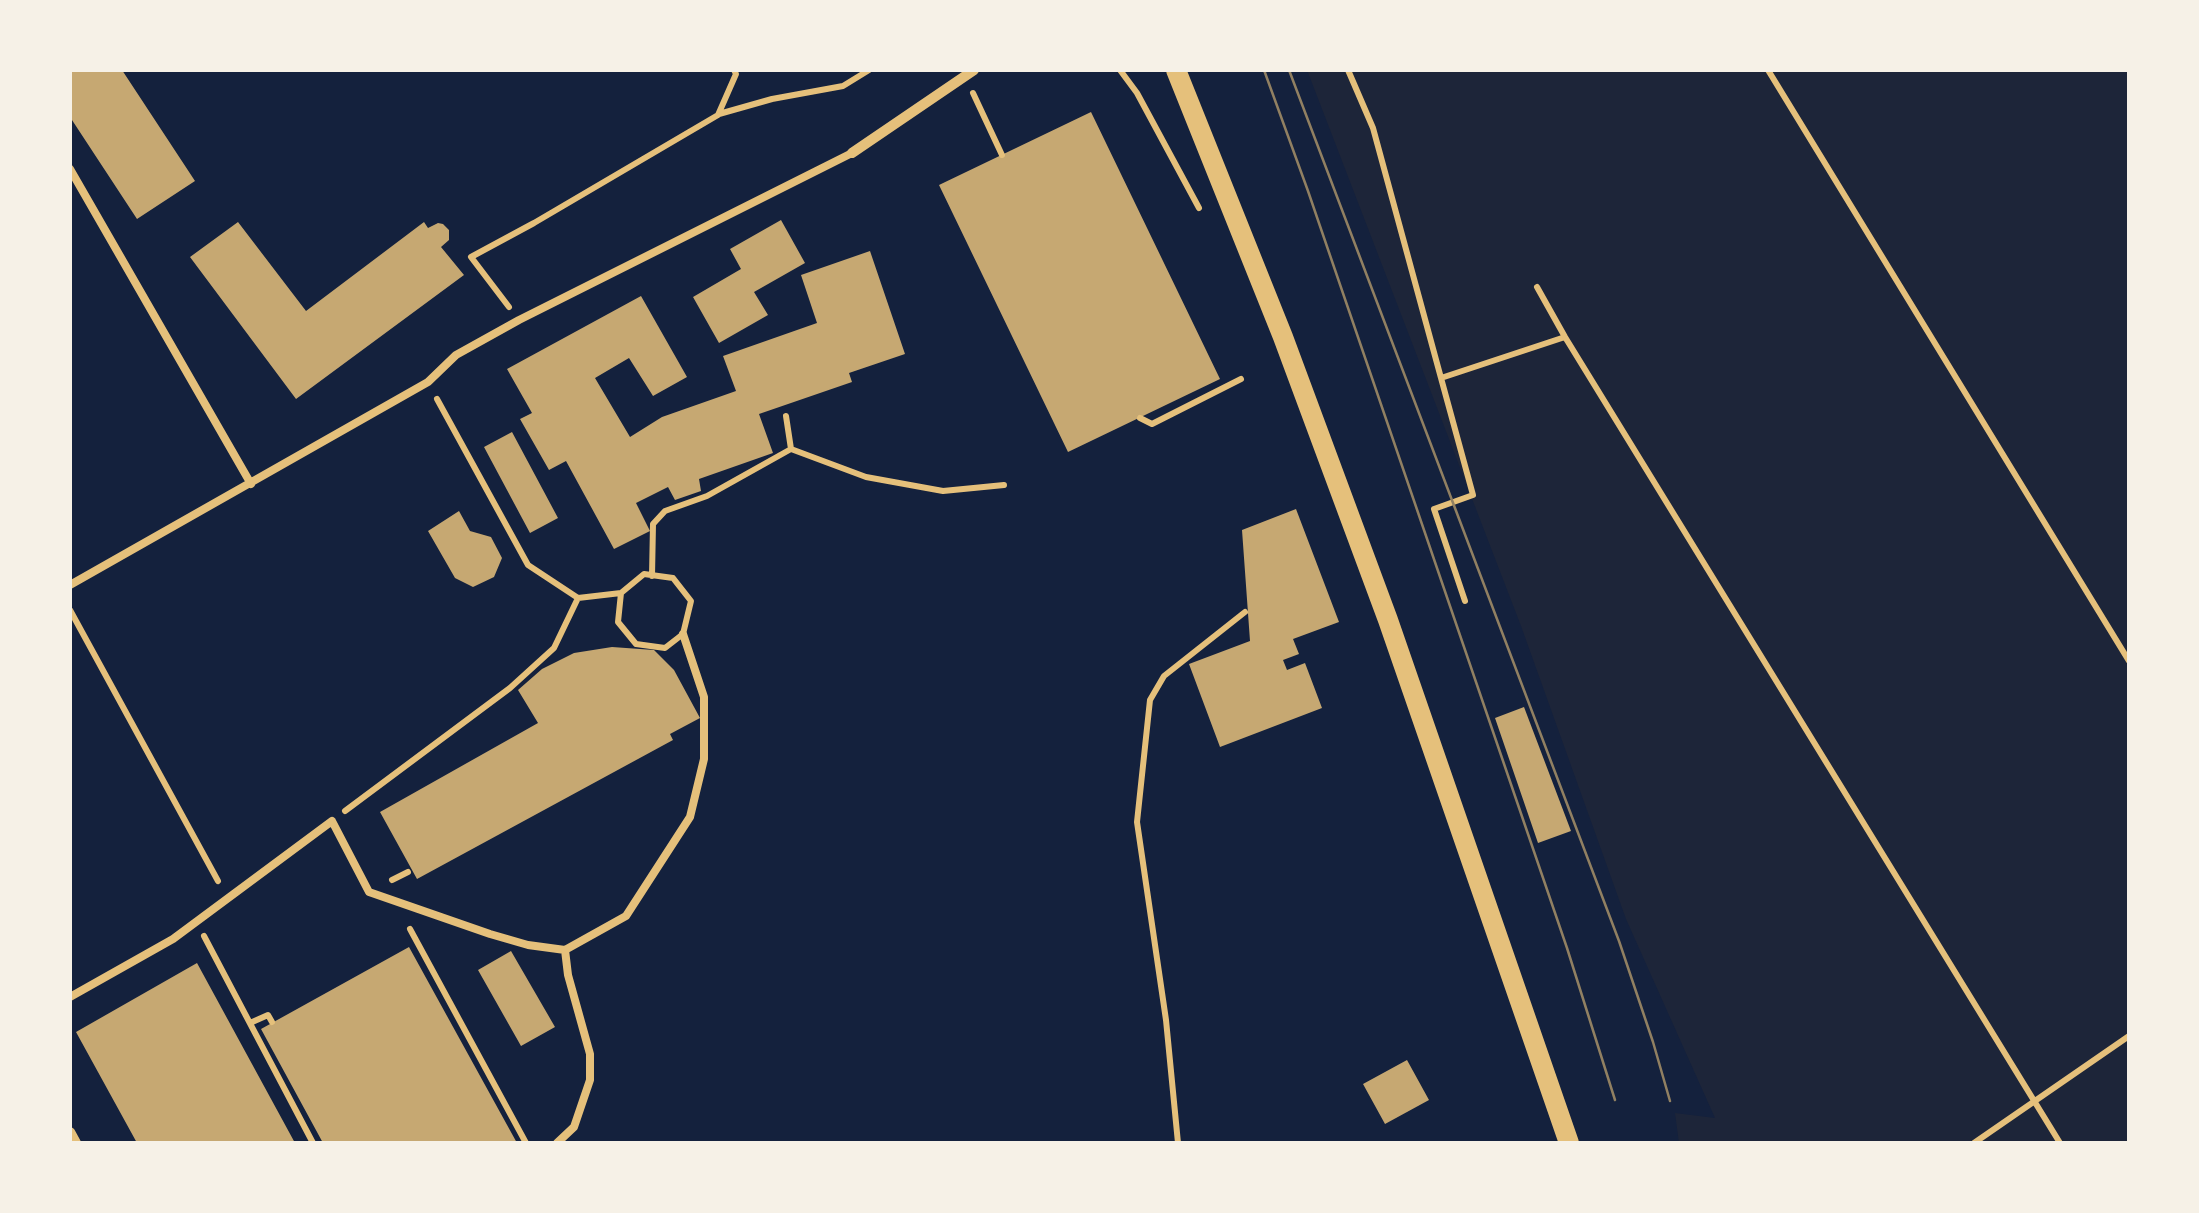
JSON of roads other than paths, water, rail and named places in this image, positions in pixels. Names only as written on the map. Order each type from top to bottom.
[{"type":"main road","points":[[1176,70],[1388,620],[1569,1143]]},
{"type":"street","points":[[852,153],[969,73]]},
{"type":"street","points":[[70,1132],[76,1143]]},
{"type":"lane","points":[[70,585],[428,382],[456,355],[518,320],[852,153]]},
{"type":"lane","points":[[70,169],[252,484]]},
{"type":"lane","points":[[70,997],[172,939],[332,820],[369,892],[396,902],[528,945],[565,950],[626,916],[690,817],[704,759],[704,697],[682,634]]},
{"type":"lane","points":[[557,1143],[574,1126],[590,1080],[590,1054],[565,950]]},
{"type":"tram line","points":[[1264,70],[1567,948],[1615,1100]]},
{"type":"tram line","points":[[1289,70],[1619,941],[1670,1101]]}]
